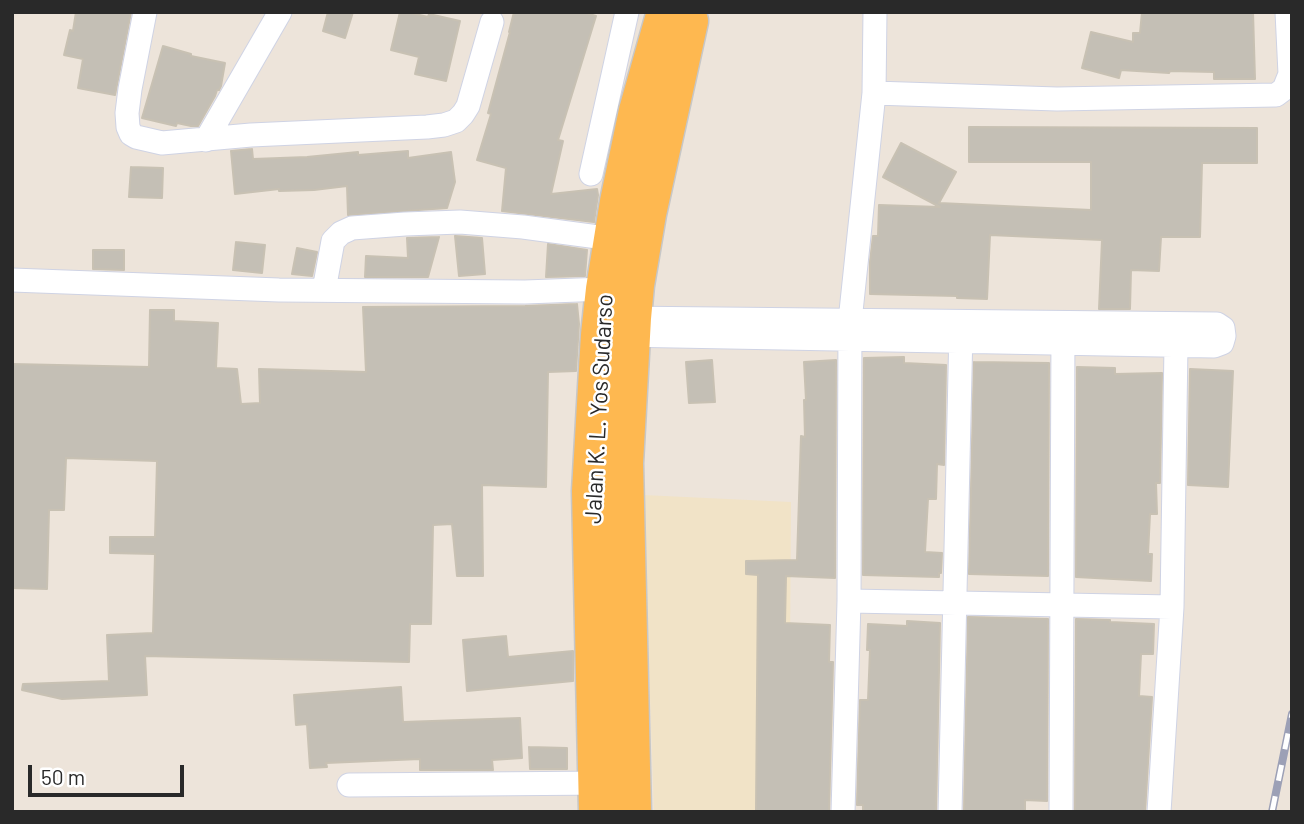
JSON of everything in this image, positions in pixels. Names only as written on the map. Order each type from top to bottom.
[{"type":"highway","name":"Jalan K. L. Yos Sudarso","points":[[615,797],[624,463],[614,319],[603,238],[638,111],[671,13]]},
{"type":"highway","name":"Jalan K. L. Yos Sudarso","points":[[614,319],[635,285],[666,123],[671,13]]},
{"type":"street","points":[[145,12],[130,89],[128,127],[131,134],[162,143],[251,135],[427,127],[456,121],[468,106],[492,22]]},
{"type":"street","points":[[206,140],[280,12]]},
{"type":"street","points":[[591,174],[627,12]]},
{"type":"street","points":[[843,812],[849,601],[850,330],[874,93],[875,12]]},
{"type":"street","points":[[874,93],[1057,99],[1276,95],[1284,89],[1290,74],[1287,12]]},
{"type":"street","points":[[324,290],[333,241],[352,228],[460,222],[603,238]]},
{"type":"street","points":[[12,280],[324,290],[524,292],[614,319],[850,330],[1063,333],[1217,324],[1223,328],[1224,337],[1222,343],[1214,346],[1176,345],[1063,333]]},
{"type":"street","points":[[950,812],[961,332]]},
{"type":"street","points":[[1061,812],[1063,333]]},
{"type":"street","points":[[1159,812],[1172,607],[1176,345]]},
{"type":"street","points":[[849,601],[1172,607]]},
{"type":"street","points":[[349,785],[615,797]]},
{"type":"shaded area","points":[[643,495],[791,502],[789,812],[654,812]]},
{"type":"building","points":[[76,12],[131,12],[115,95],[78,88],[83,59],[64,55],[70,30],[73,31]]},
{"type":"building","points":[[328,12],[353,12],[345,38],[323,31]]},
{"type":"building","points":[[400,12],[428,17],[429,14],[460,21],[446,81],[415,74],[419,57],[391,50]]},
{"type":"building","points":[[514,12],[583,12],[596,16],[558,140],[563,141],[551,194],[597,189],[594,222],[502,211],[506,168],[477,160],[491,114],[488,113]]},
{"type":"building","points":[[1142,12],[1253,12],[1255,79],[1214,79],[1214,72],[1121,70],[1119,78],[1082,68],[1091,32],[1133,42],[1133,33],[1140,33]]},
{"type":"building","points":[[163,46],[191,56],[225,63],[221,86],[198,126],[177,123],[176,126],[142,118]]},
{"type":"building","points":[[969,127],[1257,128],[1257,163],[1202,163],[1200,237],[1161,237],[1159,271],[1131,270],[1130,309],[1099,309],[1102,240],[990,235],[987,299],[870,294],[870,262],[873,236],[878,236],[879,205],[940,207],[883,177],[901,143],[956,172],[939,203],[1091,210],[1091,162],[969,162]]},
{"type":"building","points":[[252,149],[253,159],[408,151],[408,158],[451,152],[455,182],[447,208],[348,215],[347,186],[235,194],[231,151]]},
{"type":"building","points":[[131,167],[163,168],[162,198],[129,197]]},
{"type":"building","points":[[455,236],[482,238],[485,274],[459,276]]},
{"type":"building","points":[[439,237],[428,277],[365,277],[366,256],[408,258],[407,238]]},
{"type":"building","points":[[236,242],[265,245],[262,273],[233,270]]},
{"type":"building","points":[[548,244],[587,250],[585,276],[546,277]]},
{"type":"building","points":[[297,248],[317,252],[312,276],[292,274]]},
{"type":"building","points":[[93,250],[124,250],[124,270],[93,269]]},
{"type":"building","points":[[577,304],[579,324],[576,371],[548,372],[546,487],[482,485],[483,576],[457,576],[452,524],[433,525],[431,624],[410,624],[409,662],[145,656],[147,695],[62,699],[22,690],[23,684],[109,681],[107,635],[153,633],[155,554],[110,553],[110,537],[155,537],[157,461],[66,458],[64,510],[49,510],[47,589],[12,588],[12,364],[149,367],[150,310],[174,310],[174,321],[218,323],[216,368],[237,369],[241,404],[260,403],[259,369],[366,372],[363,307]]},
{"type":"building","points":[[904,357],[904,363],[946,365],[944,465],[937,464],[936,499],[928,499],[925,552],[942,553],[939,577],[863,575],[864,358]]},
{"type":"building","points":[[712,360],[715,402],[689,403],[686,362]]},
{"type":"building","points":[[836,360],[835,578],[786,576],[785,623],[830,625],[829,662],[833,662],[829,812],[756,812],[758,575],[746,574],[746,561],[797,560],[801,436],[805,437],[804,362]]},
{"type":"building","points":[[974,362],[1049,363],[1048,576],[969,574]]},
{"type":"building","points":[[1077,367],[1115,368],[1115,374],[1162,373],[1160,483],[1156,483],[1157,514],[1150,514],[1148,554],[1152,554],[1151,581],[1076,577]]},
{"type":"building","points":[[1190,369],[1233,371],[1228,487],[1188,485]]},
{"type":"building","points":[[968,617],[1048,619],[1047,801],[1025,800],[1025,812],[964,812]]},
{"type":"building","points":[[1076,619],[1154,624],[1153,654],[1141,654],[1139,696],[1152,697],[1145,812],[1075,812]]},
{"type":"building","points":[[907,621],[940,623],[936,812],[863,812],[863,805],[857,805],[860,700],[868,700],[868,624],[907,626]]},
{"type":"building","points":[[506,636],[508,657],[573,651],[573,681],[467,691],[463,640]]},
{"type":"building","points":[[401,687],[403,722],[520,718],[522,758],[492,760],[493,770],[420,770],[420,759],[326,763],[327,767],[310,768],[307,724],[296,725],[294,695]]},
{"type":"building","points":[[529,747],[567,748],[567,769],[530,769]]},
{"type":"railway","points":[[1272,812],[1292,714]]}]
